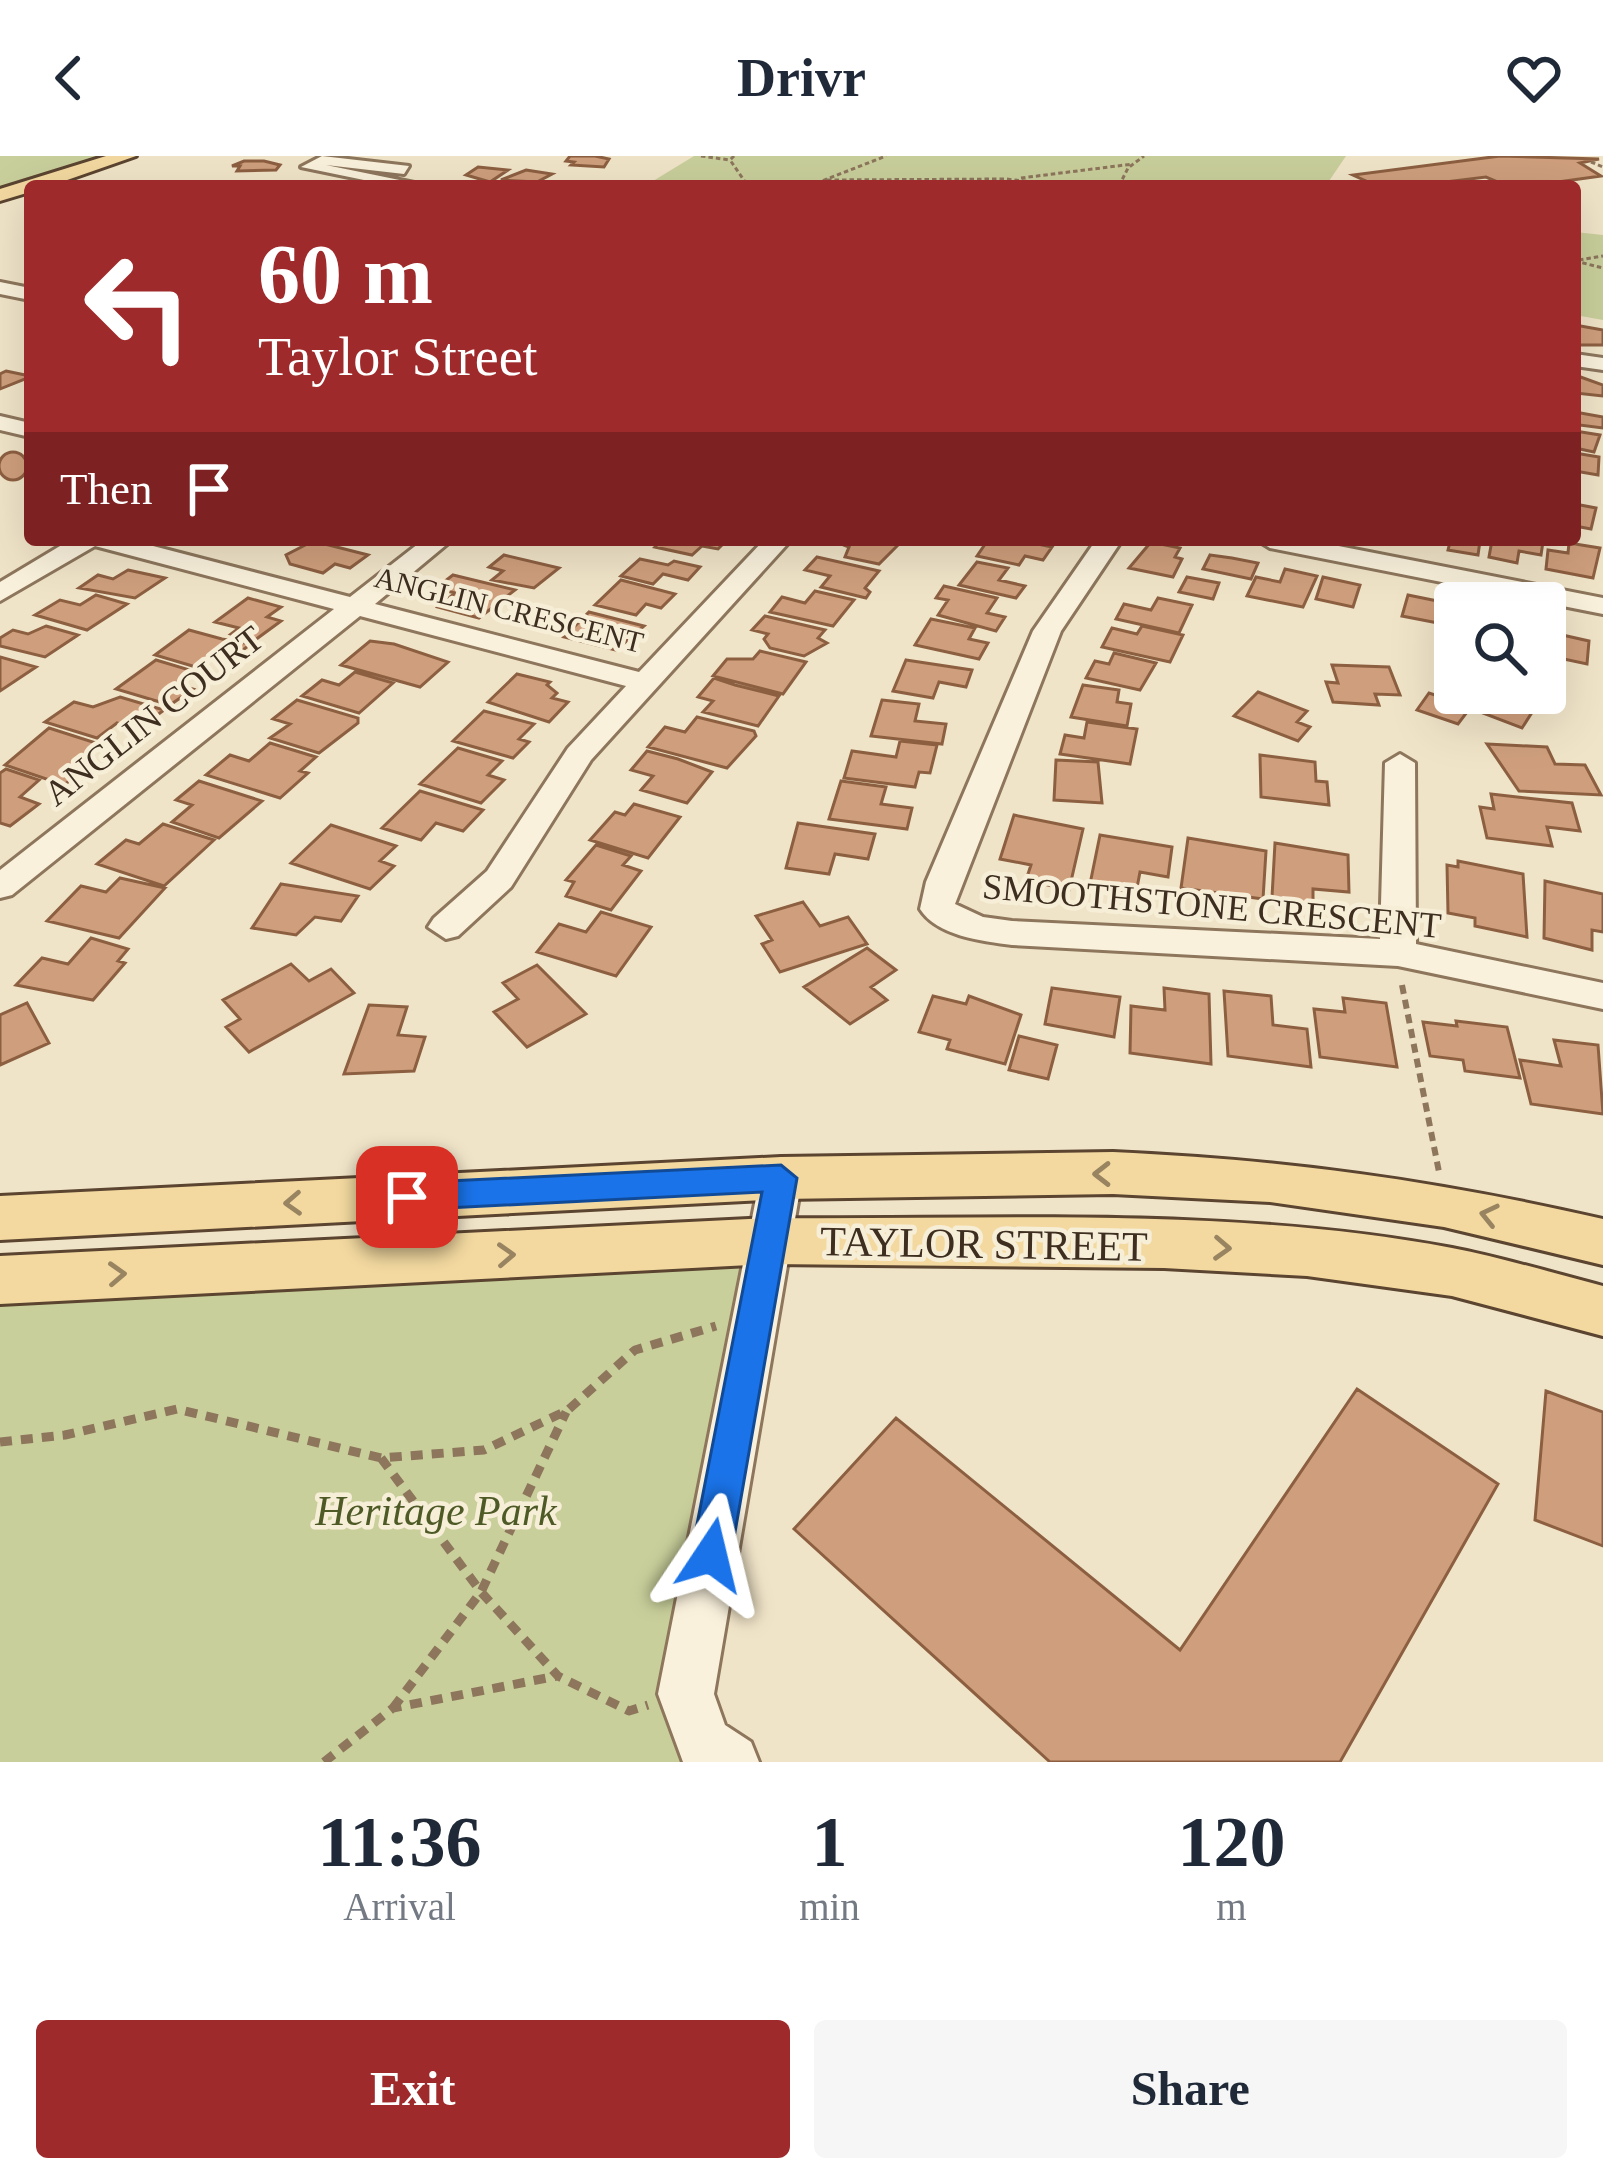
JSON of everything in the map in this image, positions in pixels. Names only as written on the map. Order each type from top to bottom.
[{"type":"main road","points":[[46,180],[126,156]]},
{"type":"main road","points":[[82,180],[156,156]]},
{"type":"main road","name":"TAYLOR STREET","points":[[0,1218],[781,1178],[1113,1173],[1270,1181],[1444,1205],[1603,1242]]},
{"type":"main road","name":"TAYLOR STREET","points":[[0,1280],[769,1241],[1164,1245],[1307,1253],[1452,1272],[1603,1311]]},
{"type":"street","points":[[0,593],[78,546]]},
{"type":"street","name":"ANGLIN CRESCENT","points":[[123,546],[645,682],[772,546]]},
{"type":"street","name":"ANGLIN COURT","points":[[0,887],[432,546]]},
{"type":"street","name":"SMOOTHSTONE CRESCENT","points":[[1105,546],[1037,652],[943,882],[937,909],[976,928],[1012,933],[1399,966],[1603,996]]},
{"type":"street","points":[[1300,546],[1603,606]]},
{"type":"street","points":[[446,927],[499,879],[579,755],[645,682]]},
{"type":"street","points":[[1399,966],[1400,763]]},
{"type":"street","points":[[731,1762],[704,1744],[686,1694],[781,1178]]},
{"type":"path","points":[[701,156],[732,158]]},
{"type":"path","points":[[827,180],[886,156]]},
{"type":"path","points":[[1122,180],[1144,156]]},
{"type":"path","points":[[1592,158],[1602,163]]},
{"type":"path","points":[[827,180],[1006,179],[1132,164]]},
{"type":"path","points":[[1006,179],[1015,180]]},
{"type":"path","points":[[1399,966],[1438,1166]]},
{"type":"path","points":[[0,1442],[65,1435],[177,1409],[380,1458],[484,1450],[568,1410],[635,1349],[754,1317]]},
{"type":"path","points":[[324,1762],[393,1708],[482,1592],[568,1410]]},
{"type":"path","points":[[380,1458],[482,1592],[558,1676],[629,1711]]},
{"type":"path","points":[[393,1708],[558,1676]]},
{"type":"green space","points":[[0,156],[103,156],[24,180],[0,188]]},
{"type":"green space","points":[[694,156],[1346,156],[1330,180],[655,180]]},
{"type":"green space","points":[[1581,233],[1603,235],[1603,320],[1581,316]]},
{"type":"green space","name":"Heritage Park","points":[[769,1241],[686,1694],[731,1762],[0,1762],[0,1280]]},
{"type":"building","points":[[570,156],[609,159],[604,167],[571,165],[574,162],[566,161]]},
{"type":"building","points":[[1500,156],[1599,159],[1580,163],[1601,176],[1364,180],[1353,175]]},
{"type":"building","points":[[244,161],[280,165],[276,170],[237,171],[240,166],[232,166]]},
{"type":"building","points":[[478,167],[508,170],[493,180],[466,175]]},
{"type":"building","points":[[526,170],[552,174],[541,180],[501,180]]},
{"type":"building","points":[[1581,326],[1603,330],[1603,345],[1581,345]]},
{"type":"building","points":[[0,374],[24,375],[24,379],[0,389]]},
{"type":"building","points":[[1581,377],[1603,385],[1603,396],[1581,394]]},
{"type":"building","points":[[1581,413],[1603,417],[1603,428],[1581,425]]},
{"type":"building","points":[[1581,432],[1600,435],[1594,452],[1581,449]]},
{"type":"building","points":[[13,452],[23,456],[23,476],[13,480],[3,476],[-1,466],[3,456]]},
{"type":"building","points":[[1581,454],[1599,457],[1598,475],[1581,472]]},
{"type":"building","points":[[1581,505],[1596,508],[1591,529],[1581,527]]},
{"type":"building","points":[[303,546],[333,546],[368,555],[350,568],[335,564],[323,573],[290,564],[286,555]]},
{"type":"building","points":[[656,546],[702,546],[692,555]]},
{"type":"building","points":[[897,546],[879,564],[845,557],[849,547]]},
{"type":"building","points":[[984,546],[1052,547],[1043,560],[1025,556],[1019,565],[977,556]]},
{"type":"building","points":[[1148,546],[1180,548],[1175,557],[1182,559],[1173,577],[1129,568]]},
{"type":"building","points":[[1449,546],[1479,546],[1478,555],[1448,550]]},
{"type":"building","points":[[1491,546],[1542,546],[1541,555],[1519,551],[1517,563],[1489,557]]},
{"type":"building","points":[[1569,546],[1600,548],[1593,578],[1546,569],[1548,550],[1568,553]]},
{"type":"building","points":[[504,555],[559,568],[534,588],[492,580],[503,571],[489,567]]},
{"type":"building","points":[[1210,555],[1258,563],[1251,579],[1203,569]]},
{"type":"building","points":[[817,557],[879,571],[865,588],[870,592],[866,598],[821,587],[830,576],[805,570]]},
{"type":"building","points":[[640,559],[700,567],[688,580],[663,574],[653,584],[621,576]]},
{"type":"building","points":[[977,562],[1008,568],[999,580],[1025,586],[1016,598],[959,585]]},
{"type":"building","points":[[1285,569],[1317,576],[1303,607],[1247,596],[1256,577],[1280,582]]},
{"type":"building","points":[[128,570],[165,578],[135,598],[79,588],[98,575],[113,579]]},
{"type":"building","points":[[453,575],[515,590],[479,618],[438,607],[455,593],[436,588]]},
{"type":"building","points":[[1187,577],[1219,583],[1213,599],[1179,592]]},
{"type":"building","points":[[1323,577],[1360,585],[1353,607],[1316,599]]},
{"type":"building","points":[[621,580],[675,594],[661,608],[646,604],[636,615],[595,605]]},
{"type":"building","points":[[944,586],[997,598],[987,613],[1005,617],[996,631],[938,615],[948,600],[936,598]]},
{"type":"building","points":[[815,591],[854,600],[833,626],[770,612],[782,597],[805,603]]},
{"type":"building","points":[[96,595],[127,604],[87,630],[35,615],[60,600],[80,605]]},
{"type":"building","points":[[1408,595],[1434,600],[1434,622],[1402,616]]},
{"type":"building","points":[[248,598],[281,607],[267,617],[281,621],[255,640],[231,634],[239,628],[215,622]]},
{"type":"building","points":[[1158,598],[1192,605],[1179,633],[1116,619],[1124,604],[1151,610]]},
{"type":"building","points":[[589,612],[644,626],[616,650],[564,637]]},
{"type":"building","points":[[765,616],[825,630],[818,638],[827,643],[804,656],[770,648],[764,639],[768,634],[752,630]]},
{"type":"building","points":[[931,619],[975,628],[969,639],[988,643],[979,659],[915,645]]},
{"type":"building","points":[[46,626],[78,635],[45,657],[0,646],[0,638],[13,630],[28,634]]},
{"type":"building","points":[[1142,626],[1183,635],[1170,662],[1102,647],[1112,628],[1137,634]]},
{"type":"building","points":[[189,630],[251,644],[228,661],[210,656],[196,667],[155,655]]},
{"type":"building","points":[[1566,636],[1589,641],[1587,664],[1566,660]]},
{"type":"building","points":[[370,641],[448,662],[420,687],[341,665]]},
{"type":"building","points":[[760,651],[806,662],[783,694],[713,676],[727,659],[753,659]]},
{"type":"building","points":[[1114,653],[1156,663],[1140,690],[1086,678],[1095,661],[1109,664]]},
{"type":"building","points":[[0,657],[36,667],[0,691]]},
{"type":"building","points":[[156,660],[193,671],[176,684],[193,689],[170,705],[116,689]]},
{"type":"building","points":[[906,660],[972,670],[966,687],[939,682],[933,698],[893,691]]},
{"type":"building","points":[[1332,665],[1389,667],[1400,695],[1375,694],[1379,705],[1333,702],[1326,682],[1338,683]]},
{"type":"building","points":[[355,672],[393,683],[359,713],[302,696],[322,680],[339,685]]},
{"type":"building","points":[[517,674],[550,682],[547,685],[557,693],[552,698],[568,702],[549,722],[488,702]]},
{"type":"building","points":[[714,678],[779,696],[758,726],[703,712],[713,701],[698,697]]},
{"type":"building","points":[[1083,685],[1119,690],[1117,702],[1131,704],[1127,726],[1071,717]]},
{"type":"building","points":[[1258,692],[1307,711],[1297,722],[1310,727],[1298,741],[1234,716]]},
{"type":"building","points":[[1429,693],[1434,695],[1434,714],[1466,714],[1458,724],[1417,710]]},
{"type":"building","points":[[120,697],[164,710],[138,729],[117,723],[97,738],[45,722],[74,702],[93,707]]},
{"type":"building","points":[[297,700],[358,718],[358,723],[319,753],[270,738],[290,724],[273,719]]},
{"type":"building","points":[[882,700],[919,704],[915,721],[946,724],[942,744],[871,736]]},
{"type":"building","points":[[484,711],[534,724],[519,739],[529,742],[513,758],[453,741]]},
{"type":"building","points":[[1486,714],[1531,714],[1522,728]]},
{"type":"building","points":[[697,717],[754,731],[756,736],[727,768],[648,747],[665,727],[685,732]]},
{"type":"building","points":[[1087,722],[1137,729],[1130,764],[1060,754],[1065,735],[1084,738]]},
{"type":"building","points":[[49,728],[99,744],[76,760],[90,765],[64,785],[5,765]]},
{"type":"building","points":[[900,741],[937,745],[930,773],[919,772],[915,787],[844,778],[852,751],[896,757]]},
{"type":"building","points":[[270,743],[316,757],[300,771],[308,773],[280,798],[206,775],[230,755],[249,761]]},
{"type":"building","points":[[1487,744],[1547,747],[1555,764],[1585,765],[1601,795],[1519,791]]},
{"type":"building","points":[[458,748],[502,761],[488,775],[504,780],[481,803],[420,784]]},
{"type":"building","points":[[647,751],[712,772],[687,803],[641,790],[653,776],[631,770]]},
{"type":"building","points":[[1260,755],[1315,762],[1316,781],[1327,782],[1329,805],[1261,797]]},
{"type":"building","points":[[1056,760],[1098,762],[1102,803],[1054,800]]},
{"type":"building","points":[[6,769],[39,780],[20,797],[39,804],[10,826],[0,823],[0,773]]},
{"type":"building","points":[[199,781],[262,801],[219,838],[172,822],[192,805],[176,800]]},
{"type":"building","points":[[841,781],[886,787],[881,804],[912,808],[907,829],[829,819]]},
{"type":"building","points":[[420,791],[483,810],[463,831],[436,823],[421,840],[382,828]]},
{"type":"building","points":[[1491,794],[1572,803],[1580,831],[1547,827],[1552,846],[1487,838],[1480,807],[1494,809]]},
{"type":"building","points":[[634,804],[680,817],[648,858],[590,840],[615,812],[625,815]]},
{"type":"building","points":[[1014,815],[1083,829],[1069,890],[1026,880],[1031,865],[1000,859]]},
{"type":"building","points":[[798,823],[875,834],[868,859],[835,854],[829,874],[786,868]]},
{"type":"building","points":[[163,824],[214,840],[164,886],[97,864],[126,840],[139,844]]},
{"type":"building","points":[[331,825],[396,846],[380,861],[394,866],[370,889],[291,863]]},
{"type":"building","points":[[1100,835],[1172,847],[1168,877],[1140,872],[1136,893],[1090,884]]},
{"type":"building","points":[[1188,838],[1266,851],[1263,899],[1181,888]]},
{"type":"building","points":[[1275,843],[1348,855],[1349,892],[1313,889],[1313,904],[1272,897]]},
{"type":"building","points":[[596,845],[631,856],[623,865],[641,871],[611,910],[566,896],[574,882],[566,880]]},
{"type":"building","points":[[1458,861],[1523,874],[1527,937],[1475,926],[1475,918],[1448,913],[1447,865],[1458,867]]},
{"type":"building","points":[[120,878],[165,888],[119,938],[47,921],[81,886],[106,892]]},
{"type":"building","points":[[1545,881],[1603,894],[1603,932],[1592,930],[1592,950],[1544,938]]},
{"type":"building","points":[[281,884],[358,896],[341,921],[315,917],[296,935],[252,928]]},
{"type":"building","points":[[803,902],[820,926],[848,917],[867,944],[780,972],[762,944],[772,940],[756,916]]},
{"type":"building","points":[[601,912],[651,927],[616,976],[537,952],[559,924],[586,932]]},
{"type":"building","points":[[91,938],[128,949],[118,961],[125,963],[93,1000],[16,985],[42,958],[68,964]]},
{"type":"building","points":[[867,948],[896,970],[871,987],[887,1000],[850,1024],[804,987]]},
{"type":"building","points":[[291,964],[309,981],[331,969],[354,993],[249,1052],[226,1027],[240,1019],[223,1000]]},
{"type":"building","points":[[537,965],[586,1014],[527,1047],[494,1012],[518,999],[503,983]]},
{"type":"building","points":[[1052,988],[1120,997],[1114,1037],[1045,1024]]},
{"type":"building","points":[[1164,988],[1209,994],[1211,1064],[1130,1053],[1131,1006],[1165,1010]]},
{"type":"building","points":[[1224,991],[1271,996],[1273,1025],[1307,1029],[1311,1067],[1228,1056]]},
{"type":"building","points":[[933,996],[966,1004],[969,996],[1021,1015],[1005,1064],[947,1049],[950,1040],[919,1032]]},
{"type":"building","points":[[1343,998],[1386,1003],[1397,1067],[1320,1057],[1314,1009],[1345,1012]]},
{"type":"building","points":[[27,1003],[49,1043],[0,1065],[0,1015]]},
{"type":"building","points":[[369,1005],[407,1007],[398,1035],[425,1037],[414,1071],[344,1074]]},
{"type":"building","points":[[1456,1021],[1507,1027],[1520,1078],[1465,1071],[1463,1060],[1430,1056],[1423,1022],[1457,1026]]},
{"type":"building","points":[[1019,1036],[1057,1045],[1048,1079],[1009,1070]]},
{"type":"building","points":[[1554,1040],[1598,1045],[1603,1114],[1531,1104],[1520,1060],[1561,1066]]},
{"type":"building","points":[[1357,1389],[1498,1484],[1340,1762],[1050,1762],[794,1529],[896,1418],[1180,1650]]},
{"type":"building","points":[[1546,1391],[1603,1412],[1603,1546],[1535,1520]]},
{"type":"route","points":[[407,1197],[781,1178],[711,1555]]}]
